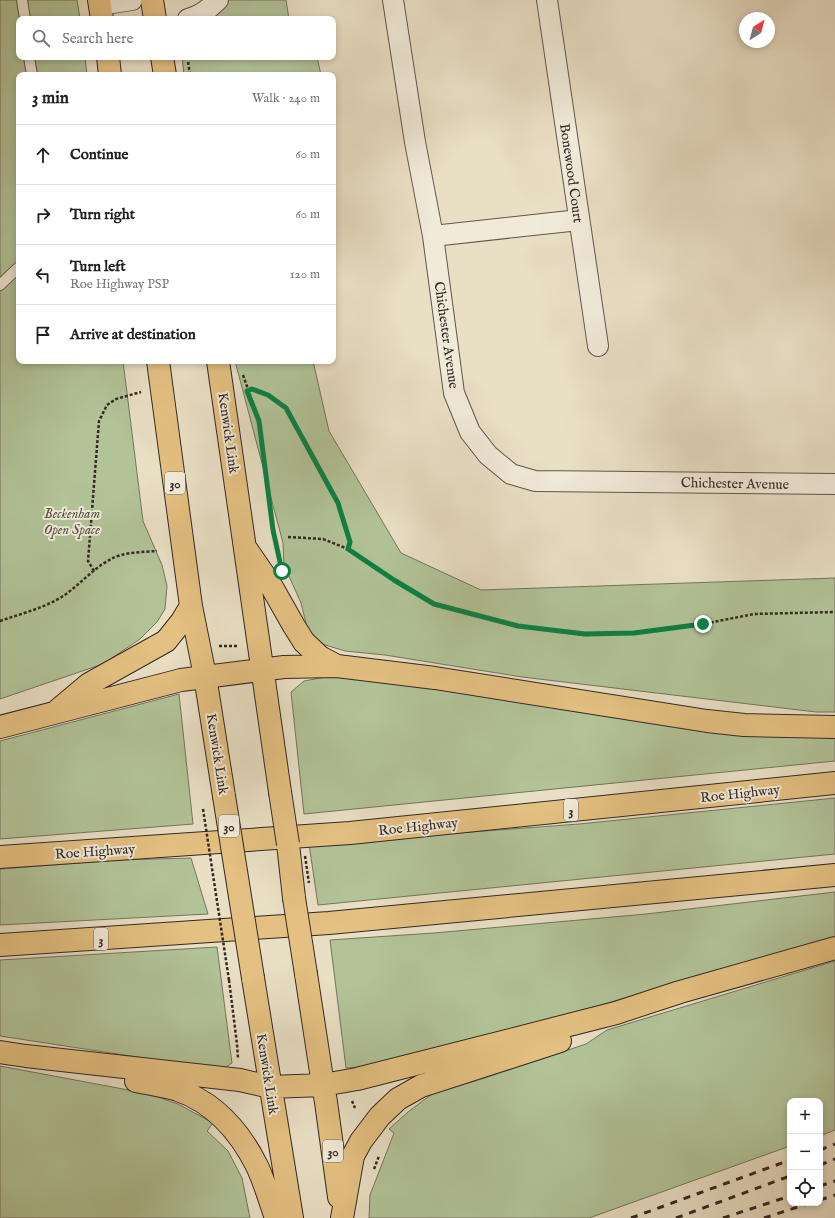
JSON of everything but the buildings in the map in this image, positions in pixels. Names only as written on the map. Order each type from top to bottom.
[{"type":"highway","points":[[152,0],[155,16]]},
{"type":"highway","points":[[108,60],[110,72]]},
{"type":"highway","points":[[162,60],[164,72]]},
{"type":"highway","name":"Kenwick Link","points":[[158,364],[191,606],[205,676],[292,1218]]},
{"type":"highway","name":"Kenwick Link","points":[[218,364],[342,1218]]},
{"type":"highway","points":[[245,547],[269,582],[304,642],[320,656],[337,666]]},
{"type":"highway","points":[[54,714],[89,684],[166,641],[182,621],[191,606]]},
{"type":"highway","points":[[0,727],[181,680],[284,667],[337,666],[435,678],[707,721],[744,725],[835,727]]},
{"type":"highway","name":"Roe Highway","points":[[0,857],[350,833],[835,783]]},
{"type":"highway","name":"3","points":[[0,945],[329,923],[835,875]]},
{"type":"highway","points":[[0,1052],[240,1080],[270,1087],[323,1085],[357,1079],[616,1013],[688,990],[835,948]]},
{"type":"highway","points":[[342,1218],[353,1156],[361,1141],[380,1116],[398,1099],[421,1086],[575,1037],[616,1013]]},
{"type":"highway","points":[[26,1056],[177,1090],[194,1097],[211,1108],[226,1120],[241,1138],[257,1167],[276,1218]]},
{"type":"street","points":[[100,8],[132,0]]},
{"type":"street","points":[[196,16],[208,10],[218,0]]},
{"type":"street","name":"Chichester Avenue","points":[[393,0],[415,142],[433,236],[454,393],[470,432],[488,455],[511,474],[535,480],[835,484]]},
{"type":"street","name":"Bonewood Court","points":[[547,0],[598,346]]},
{"type":"street","points":[[433,236],[579,220]]},
{"type":"lane","points":[[22,0],[25,16]]},
{"type":"lane","points":[[30,60],[32,72]]},
{"type":"lane","points":[[0,286],[16,270]]},
{"type":"path","points":[[188,60],[190,72]]},
{"type":"path","points":[[241,368],[247,391],[259,421],[273,530],[280,564]]},
{"type":"path","points":[[247,391],[252,389],[268,395],[286,408],[338,503],[350,542],[348,549]]},
{"type":"path","points":[[94,571],[88,562],[99,421],[107,405],[116,399],[145,391]]},
{"type":"path","points":[[288,537],[323,539],[348,549],[394,580],[434,604],[518,626],[585,634],[634,633],[703,624],[754,614],[835,612]]},
{"type":"path","points":[[0,621],[44,606],[62,597],[112,558],[156,551]]},
{"type":"path","points":[[214,646],[243,646]]},
{"type":"path","points":[[202,806],[229,980],[238,1059]]},
{"type":"path","points":[[372,1173],[380,1153]]},
{"type":"green space","name":"Beckenham Open Space","points":[[0,0],[77,0],[80,16],[16,16],[16,60],[85,60],[87,72],[16,72],[16,364],[123,364],[143,521],[162,565],[167,586],[165,609],[157,622],[140,639],[103,664],[0,699]]},
{"type":"green space","points":[[227,0],[286,0],[289,16],[210,16]]},
{"type":"green space","points":[[182,60],[318,60],[320,72],[184,72]]},
{"type":"green space","points":[[236,364],[314,364],[329,431],[401,553],[481,590],[835,578],[835,712],[816,712],[522,677],[385,655],[345,651],[322,644],[308,631],[301,603],[284,565],[283,543]]},
{"type":"green space","points":[[331,676],[835,735],[835,761],[304,814],[291,692],[304,681]]},
{"type":"green space","points":[[179,694],[193,824],[0,839],[0,741]]},
{"type":"green space","points":[[835,798],[835,854],[318,905],[309,844],[579,824]]},
{"type":"green space","points":[[191,858],[208,914],[0,925],[0,869],[117,860]]},
{"type":"green space","points":[[835,892],[835,937],[456,1047],[375,1066],[346,1068],[330,940],[434,933],[646,914]]},
{"type":"green space","points":[[217,947],[232,1063],[222,1070],[0,1036],[0,960]]},
{"type":"green space","points":[[835,961],[835,1130],[823,1135],[823,1098],[787,1098],[787,1147],[589,1218],[369,1218],[370,1195],[394,1133],[389,1129],[408,1112],[432,1094],[586,1044],[607,1030]]},
{"type":"green space","points":[[0,1066],[150,1094],[178,1104],[213,1123],[207,1131],[228,1151],[242,1178],[250,1218],[0,1218]]},
{"type":"railway","points":[[823,1149],[835,1144]]},
{"type":"railway","points":[[823,1164],[835,1159]]},
{"type":"railway","points":[[631,1218],[787,1161]]},
{"type":"railway","points":[[676,1218],[787,1177]]},
{"type":"railway","points":[[823,1185],[835,1181]]},
{"type":"railway","points":[[823,1199],[835,1195]]},
{"type":"railway","points":[[723,1218],[787,1197]]},
{"type":"railway","points":[[764,1218],[801,1206]]},
{"type":"route","points":[[282,571],[273,530],[259,421],[247,391],[252,389],[268,395],[286,408],[338,503],[350,542],[348,549],[394,580],[434,604],[518,626],[585,634],[634,633],[703,624]]}]
